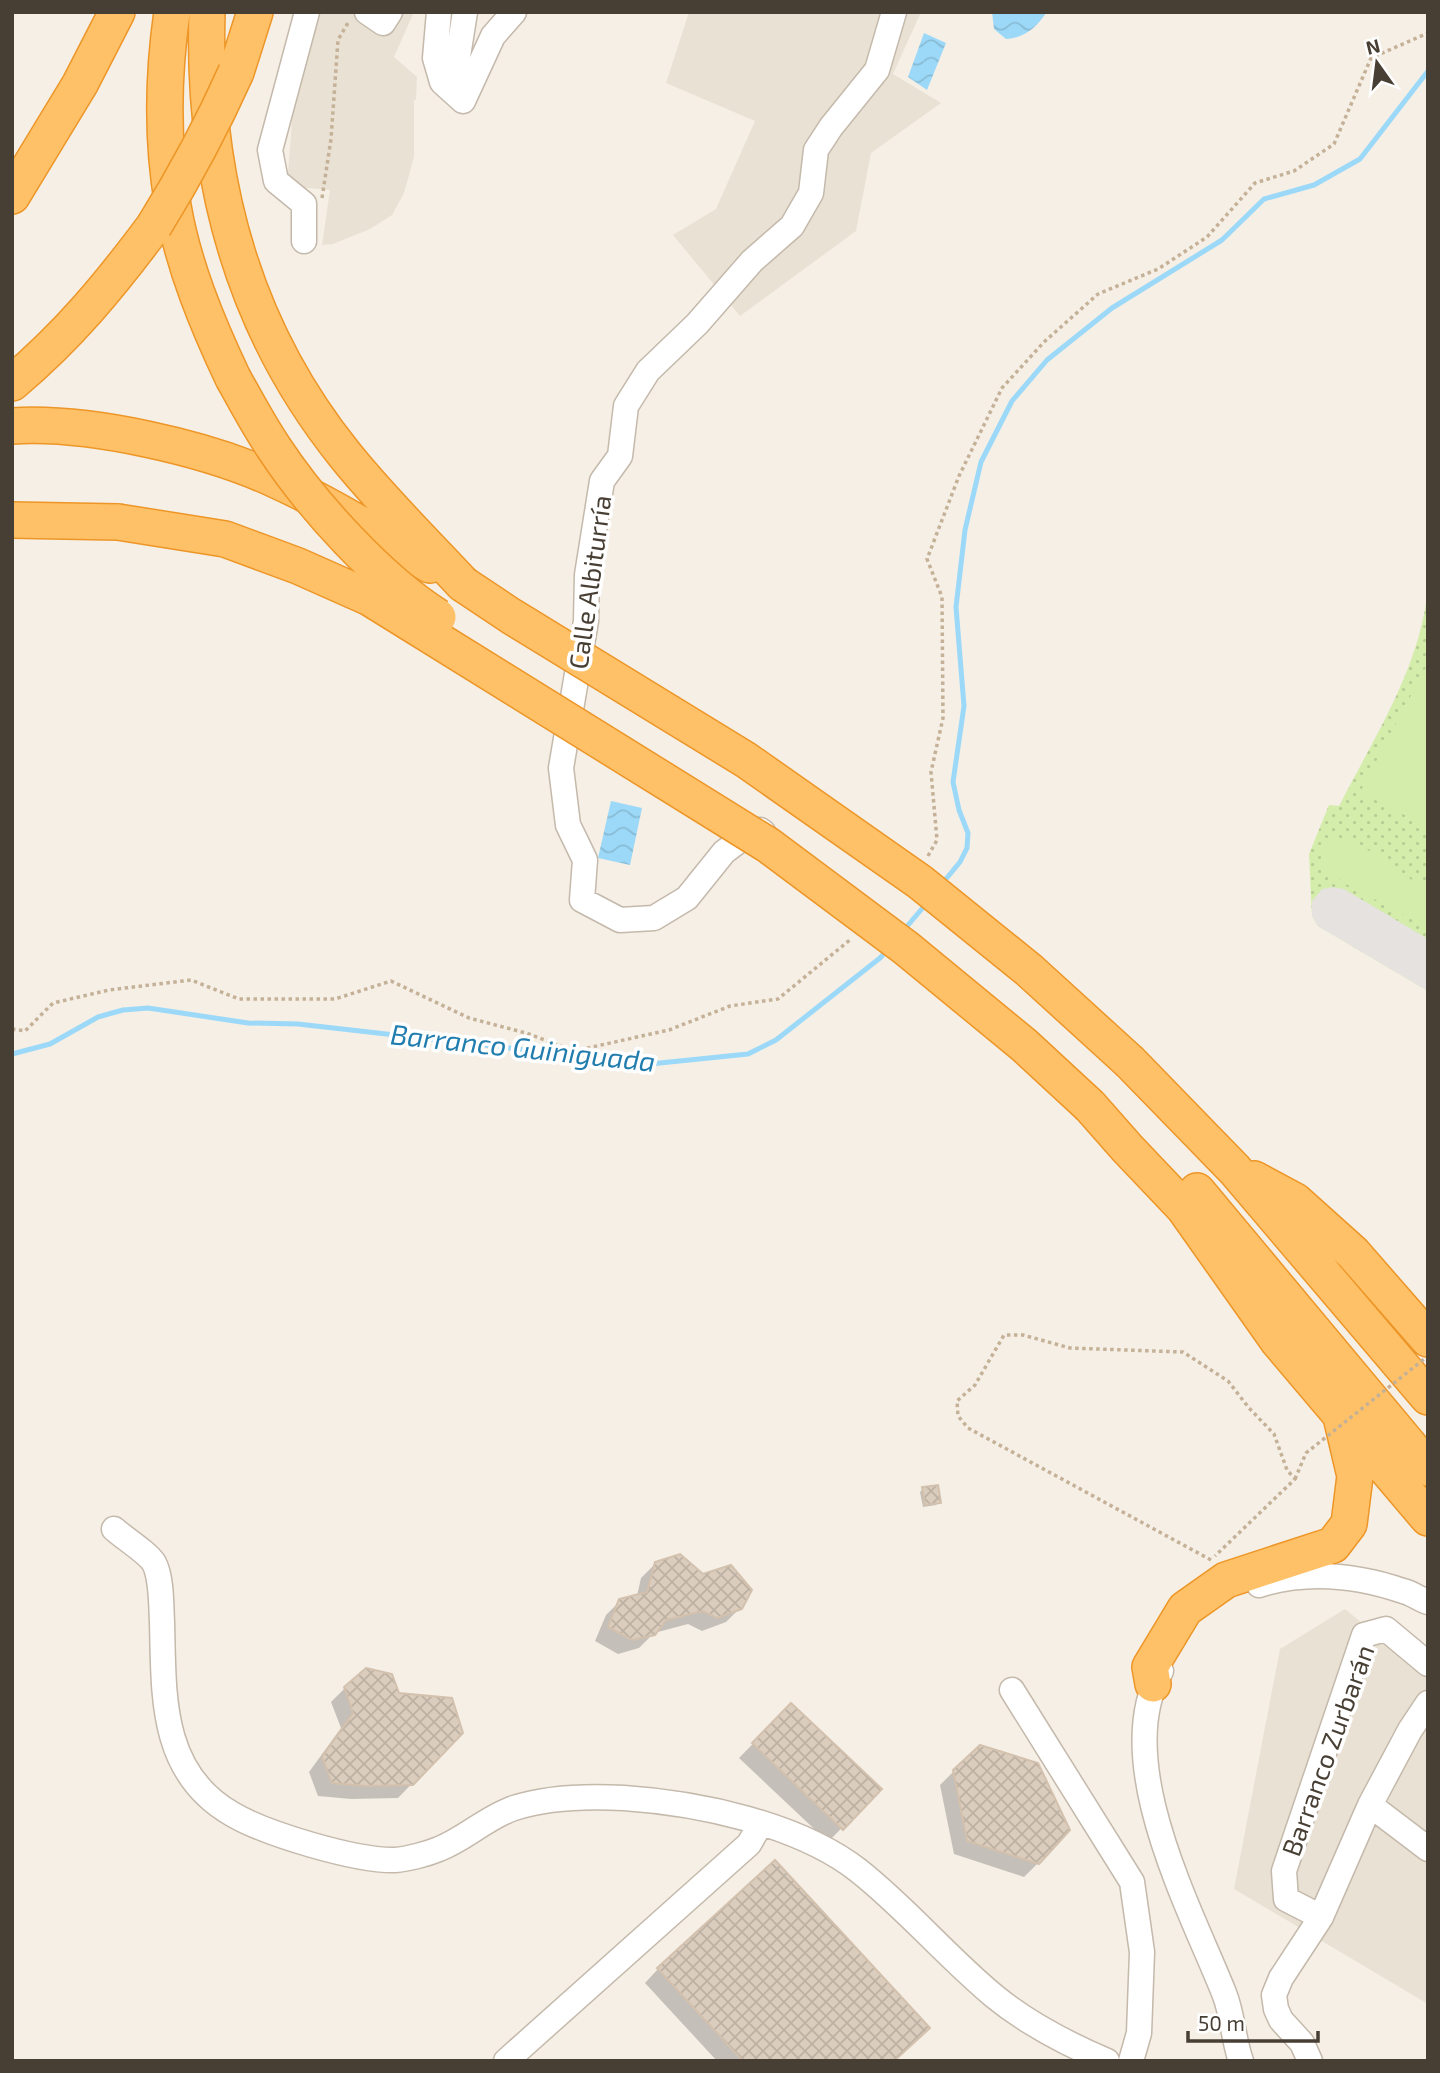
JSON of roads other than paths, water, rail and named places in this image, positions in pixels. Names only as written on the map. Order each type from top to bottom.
[{"type":"highway","points":[[12,196],[80,84],[117,12]]},
{"type":"highway","points":[[172,12],[167,44],[166,139],[179,234],[209,326],[233,378],[274,448],[323,512],[374,565],[430,612],[774,827],[917,935],[1036,1032],[1096,1100],[1127,1148],[1184,1208],[1278,1340],[1428,1518]]},
{"type":"highway","points":[[207,12],[205,66],[212,146],[225,212],[243,271],[269,337],[302,393],[343,453],[463,584]]},
{"type":"highway","points":[[12,383],[50,351],[100,297],[154,226],[185,177],[215,119],[236,72],[255,12]]},
{"type":"highway","points":[[12,426],[76,428],[122,435],[207,454],[276,479],[463,584],[746,760],[920,882],[1028,970],[1130,1062],[1235,1170],[1428,1397]]},
{"type":"highway","points":[[12,520],[118,522],[225,539],[298,566],[381,604],[768,845],[906,948],[1024,1045],[1146,1135],[1217,1213],[1428,1468]]},
{"type":"highway","points":[[1235,1170],[1295,1201],[1353,1253],[1428,1339]]},
{"type":"highway","points":[[1153,1685],[1150,1667],[1185,1609],[1226,1580],[1333,1545],[1349,1524],[1356,1476],[1340,1414]]},
{"type":"street","points":[[304,241],[304,204],[276,181],[270,150],[307,12]]},
{"type":"street","points":[[367,12],[383,23],[390,12]]},
{"type":"street","points":[[439,12],[435,58],[442,82],[463,101],[493,36],[514,12]]},
{"type":"street","points":[[450,89],[455,75],[465,12]]},
{"type":"street","name":"Calle Albiturría","points":[[822,892],[802,865],[760,830],[744,837],[724,852],[687,898],[654,918],[620,920],[582,900],[585,860],[568,825],[561,768],[586,621],[587,575],[602,481],[621,456],[626,406],[648,371],[697,324],[752,261],[792,226],[811,193],[816,150],[877,70],[894,12]]},
{"type":"street","points":[[114,1529],[154,1563],[161,1592],[164,1709],[183,1763],[202,1792],[232,1814],[281,1835],[347,1854],[397,1860],[440,1849],[513,1808],[561,1799],[624,1798],[658,1802],[761,1823],[791,1832],[859,1871],[994,1996],[1066,2043],[1107,2061]]},
{"type":"street","points":[[1237,2056],[1234,2030],[1225,1996],[1172,1873],[1148,1783],[1144,1729],[1153,1685],[1178,1641],[1210,1609],[1246,1589],[1276,1579],[1308,1575],[1352,1577],[1417,1588],[1428,1602]]},
{"type":"street","name":"Barranco Zurbarán","points":[[1321,1917],[1286,1899],[1284,1871],[1364,1635],[1386,1629],[1428,1664]]},
{"type":"street","points":[[1012,1690],[1132,1882],[1142,1952],[1139,2033],[1131,2061]]},
{"type":"street","points":[[1310,2061],[1302,2043],[1281,2020],[1274,1995],[1281,1978],[1321,1917],[1370,1805],[1410,1730],[1428,1703]]},
{"type":"street","points":[[1370,1805],[1428,1849]]},
{"type":"street","points":[[506,2061],[749,1844],[761,1823]]},
{"type":"water","points":[[992,12],[1046,13],[1029,31],[1006,39],[994,29]]},
{"type":"water","points":[[924,33],[946,43],[927,90],[908,77]]},
{"type":"water","points":[[611,801],[642,808],[630,865],[598,858]]},
{"type":"waterway","name":"Barranco Guiniguada","points":[[941,885],[960,862],[967,848],[968,833],[959,810],[953,782],[964,706],[956,607],[965,530],[981,462],[1012,401],[1047,360],[1112,308],[1222,240],[1264,199],[1314,185],[1360,159],[1428,71]]},
{"type":"waterway","name":"Barranco Guiniguada","points":[[903,931],[926,904]]},
{"type":"waterway","name":"Barranco Guiniguada","points":[[12,1054],[50,1044],[98,1017],[123,1010],[148,1008],[248,1023],[298,1024],[650,1064],[748,1054],[776,1040],[888,949]]}]
